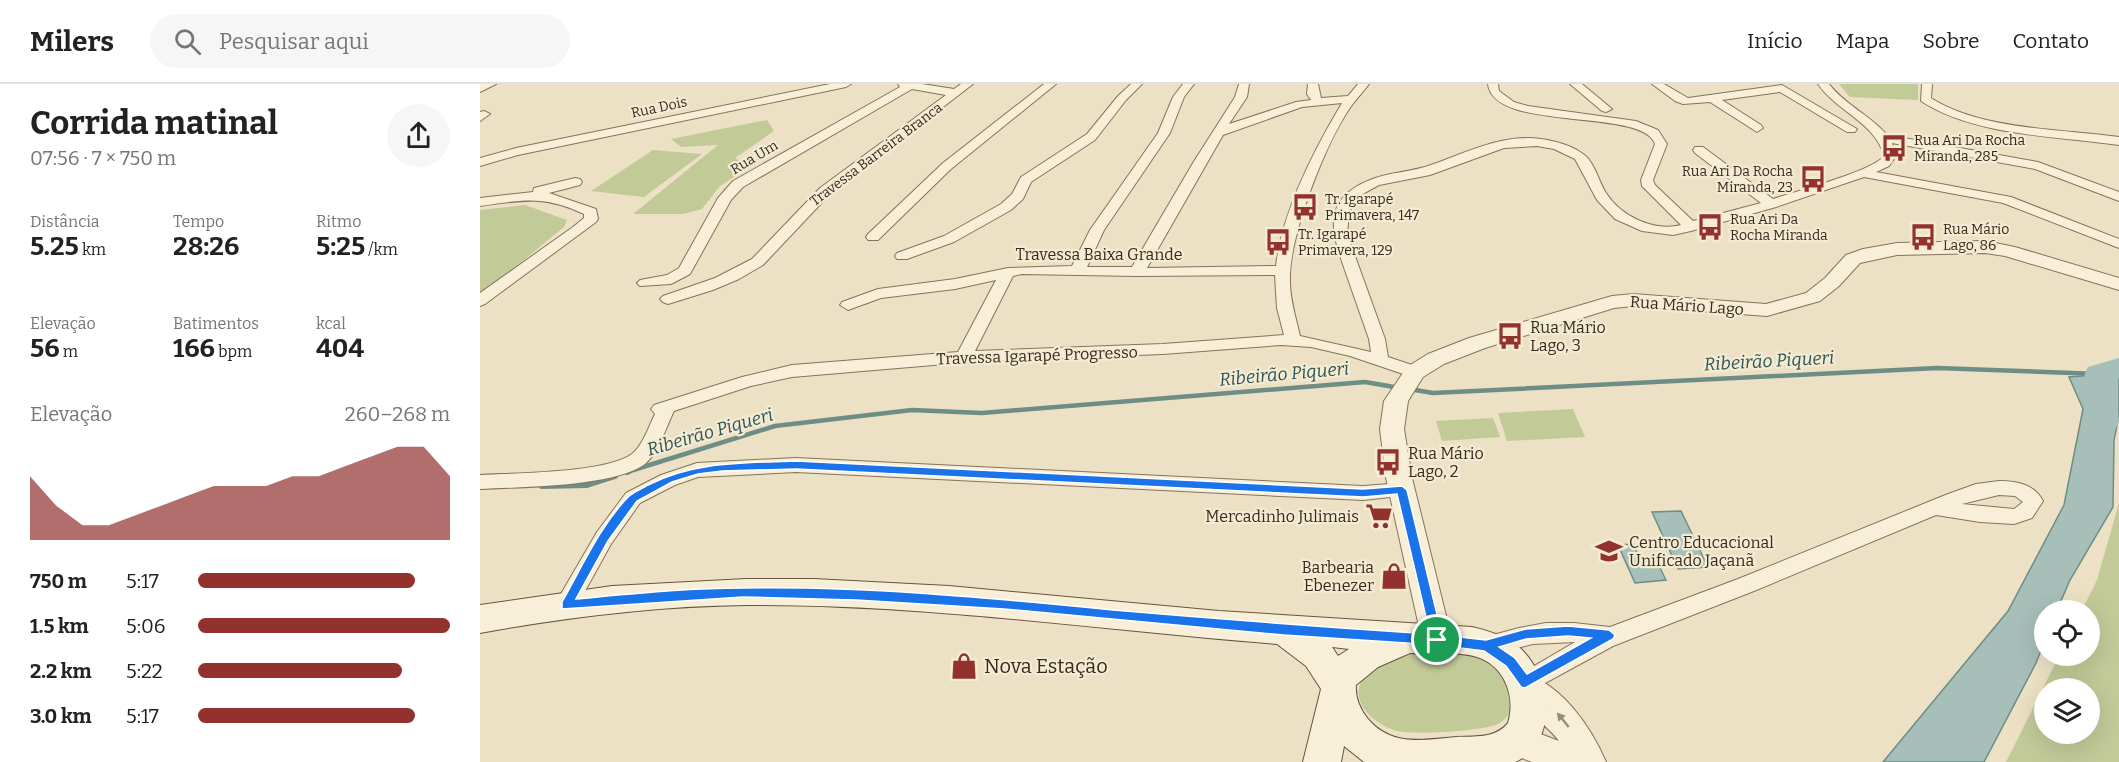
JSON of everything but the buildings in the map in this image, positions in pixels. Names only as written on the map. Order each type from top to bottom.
[{"type":"main road","points":[[480,619],[566,605],[681,595],[787,592],[1004,604],[1284,630],[1423,639],[1486,646],[1510,662],[1526,685],[1528,711],[1526,727],[1516,741],[1495,752],[1404,758],[1385,753],[1365,754],[1349,725],[1338,689],[1318,655],[1284,630]]},
{"type":"main road","points":[[1322,762],[1343,674],[1359,661],[1423,639]]},
{"type":"street","points":[[480,88],[489,84]]},
{"type":"street","name":"Rua Dois","points":[[480,162],[516,152],[846,84]]},
{"type":"street","points":[[909,84],[955,93]]},
{"type":"street","name":"Rua Um","points":[[645,283],[671,279],[685,271],[725,198],[738,184],[909,84]]},
{"type":"street","name":"Travessa Barreira Branca","points":[[668,299],[717,282],[761,259],[815,200],[851,170],[968,84]]},
{"type":"street","points":[[873,237],[947,166],[1051,84]]},
{"type":"street","points":[[902,256],[949,239],[1006,207],[1018,196],[1026,180],[1091,136],[1122,98],[1137,84]]},
{"type":"street","points":[[1077,271],[1097,230],[1164,133],[1179,98],[1189,84]]},
{"type":"street","points":[[1137,272],[1241,97],[1244,84]]},
{"type":"street","points":[[1312,84],[1312,94],[1317,101]]},
{"type":"street","points":[[1293,340],[1285,308],[1282,270],[1286,242],[1309,180],[1350,99],[1365,84]]},
{"type":"street","points":[[1493,84],[1494,92],[1510,104],[1527,109],[1632,124],[1654,133],[1661,144],[1647,180],[1649,186],[1691,227]]},
{"type":"street","points":[[1575,84],[1606,109]]},
{"type":"street","points":[[1657,84],[1682,101],[1784,89],[1851,129]]},
{"type":"street","points":[[1744,84],[1756,92]]},
{"type":"street","points":[[1380,359],[1377,339],[1340,234],[1342,212],[1354,193],[1362,187],[1425,172],[1502,144],[1537,142],[1558,146],[1580,157],[1610,207],[1634,224],[1660,231],[1691,227],[1863,174],[1885,163],[1890,156],[1884,138],[1876,129],[1840,105],[1823,84]]},
{"type":"street","points":[[1927,84],[1925,99],[1952,115],[1987,123],[2119,141]]},
{"type":"street","points":[[1711,98],[1757,128]]},
{"type":"street","points":[[1219,132],[1288,107],[1317,101],[1350,99]]},
{"type":"street","points":[[1884,138],[2038,166],[2119,197]]},
{"type":"street","points":[[1699,150],[1771,204]]},
{"type":"street","points":[[1863,174],[2007,200],[2119,244]]},
{"type":"street","points":[[480,202],[575,182]]},
{"type":"street","points":[[480,301],[510,276],[562,243],[591,219],[591,212],[554,196],[525,194]]},
{"type":"street","name":"Rua Mário Lago","points":[[1423,639],[1392,429],[1396,401],[1413,375],[1436,359],[1612,302],[1633,300],[1767,310],[1789,305],[1813,297],[1832,282],[1853,259],[1870,253],[1897,249],[1984,247],[2008,251],[2119,284]]},
{"type":"street","name":"Travessa Baixa Grande","points":[[848,305],[878,294],[956,284],[1022,270],[1137,272],[1282,270]]},
{"type":"street","points":[[964,357],[1008,272]]},
{"type":"street","name":"Travessa Igarapé Progresso","points":[[480,482],[623,467],[639,458],[664,408],[748,381],[792,371],[964,357],[1163,349],[1293,340],[1311,342],[1380,359],[1413,375]]},
{"type":"street","points":[[566,605],[604,538],[633,498],[668,480],[698,470],[796,465],[1363,493],[1402,490]]},
{"type":"street","points":[[1589,762],[1564,720],[1526,685],[1543,670],[1609,635],[1724,594],[1936,507]]},
{"type":"street","points":[[1486,646],[1526,634],[1546,632],[1568,631],[1609,635]]},
{"type":"street","points":[[1516,741],[1537,747],[1565,762]]},
{"type":"green space","points":[[1839,84],[1918,84],[1918,100],[1850,97]]},
{"type":"green space","points":[[767,120],[774,131],[735,158],[749,167],[720,186],[702,209],[683,214],[633,214],[718,145],[681,147],[671,139]]},
{"type":"green space","points":[[653,150],[702,154],[644,197],[591,191]]},
{"type":"green space","points":[[525,205],[567,220],[564,227],[480,296],[480,210]]},
{"type":"green space","points":[[1573,409],[1585,437],[1507,441],[1498,413]]},
{"type":"green space","points":[[1493,418],[1500,437],[1442,441],[1436,421]]},
{"type":"green space","points":[[2119,503],[2119,762],[2006,762],[2034,706],[2034,744],[2100,744],[2100,678],[2048,678],[2054,666],[2100,666],[2100,600],[2087,600],[2097,580]]},
{"type":"green space","points":[[1423,651],[1479,655],[1491,662],[1497,667],[1505,681],[1512,711],[1504,720],[1490,727],[1430,733],[1394,730],[1371,717],[1359,699],[1362,680],[1384,663]]},
{"type":"water","points":[[2119,373],[2119,414],[2114,441],[2113,507],[2070,580],[2061,600],[2034,600],[2034,666],[1984,762],[1883,762],[2008,611],[2064,505],[2083,409],[2069,377]]},
{"type":"water","points":[[1681,511],[1708,567],[1678,569],[1652,512]]},
{"type":"water","points":[[1633,544],[1640,558],[1659,566],[1666,580],[1635,583],[1618,545]]},
{"type":"waterway","name":"Ribeirão Piqueri","points":[[1409,389],[1433,393],[1937,368],[2099,374]]},
{"type":"waterway","points":[[2104,420],[2099,374],[2119,368]]},
{"type":"waterway","name":"Ribeirão Piqueri","points":[[629,471],[627,472],[775,426],[912,410],[982,413],[1365,382],[1400,388]]},
{"type":"waterway","name":"Ribeirão Piqueri","points":[[542,486],[587,485],[615,476]]},
{"type":"place","name":"Rua Ari Da Rocha Miranda, 285","points":[[1894,148]]},
{"type":"place","name":"Rua Ari Da Rocha Miranda, 23","points":[[1813,179]]},
{"type":"place","name":"Tr. Igarapé Primavera, 147","points":[[1305,207]]},
{"type":"place","name":"Rua Ari Da Rocha Miranda","points":[[1710,227]]},
{"type":"place","name":"Rua Mário Lago, 86","points":[[1923,237]]},
{"type":"place","name":"Tr. Igarapé Primavera, 129","points":[[1278,242]]},
{"type":"place","name":"Rua Mário Lago, 3","points":[[1510,336]]},
{"type":"place","name":"Rua Mário Lago, 2","points":[[1388,462]]},
{"type":"place","name":"Mercadinho Julimais","points":[[1379,516]]},
{"type":"place","name":"Centro Educacional Unificado Jaçanã","points":[[1609,551]]},
{"type":"place","name":"Barbearia Ebenezer","points":[[1394,576]]},
{"type":"place","name":"Nova Estação","points":[[964,666]]},
{"type":"route","points":[[1437,640],[1284,630],[1004,604],[787,592],[681,595],[566,605],[604,538],[633,498],[668,480],[698,470],[796,465],[1363,493],[1402,490],[1437,640],[1486,646],[1526,634],[1546,632],[1568,631],[1609,635],[1587,645],[1525,682],[1510,662],[1486,646],[1473,643],[1437,640]]}]
